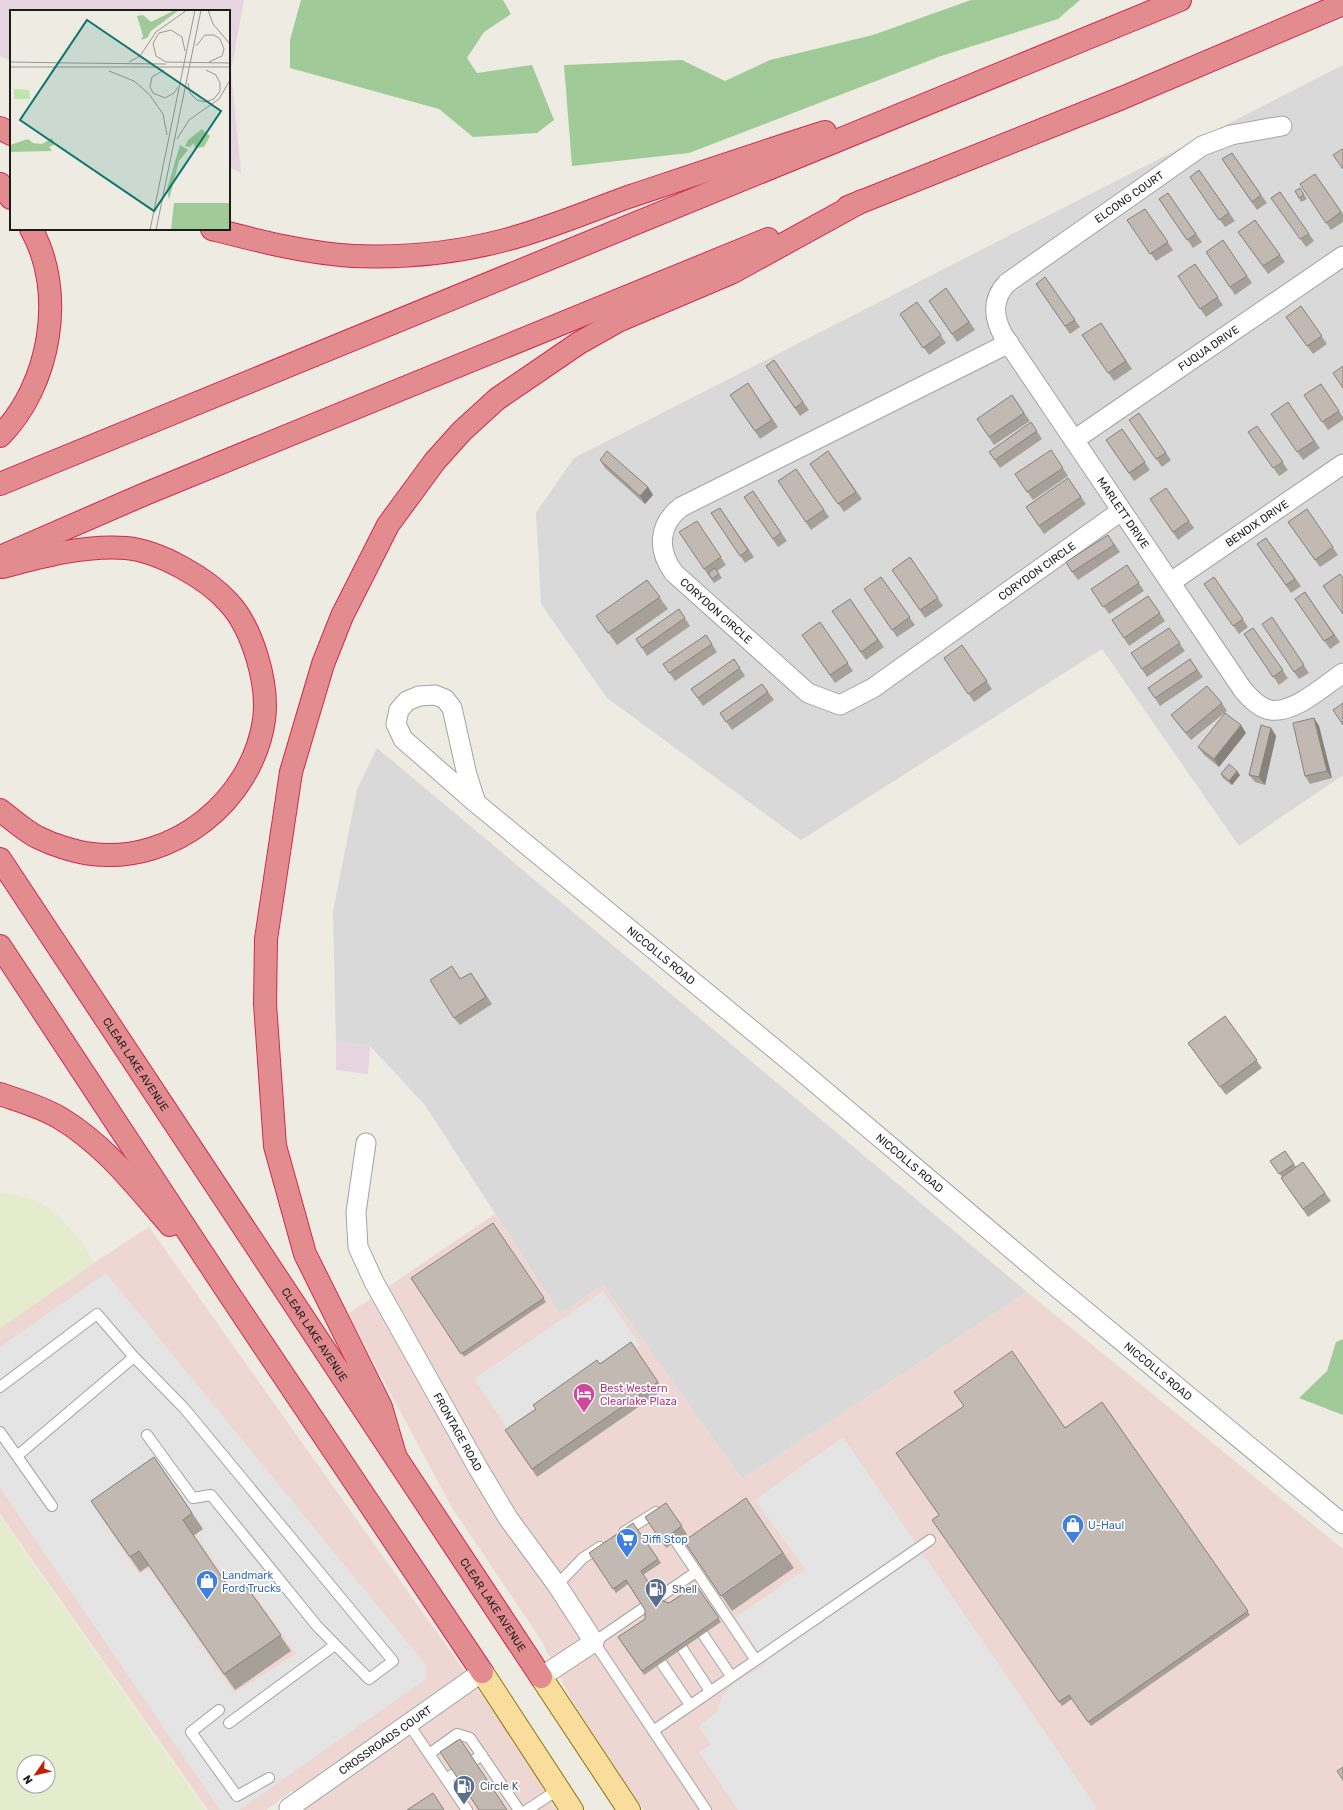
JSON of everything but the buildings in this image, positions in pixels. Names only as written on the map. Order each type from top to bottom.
[{"type":"highway","points":[[0,484],[1180,0]]},
{"type":"highway","points":[[0,556],[145,494],[862,201],[1122,98],[1343,4]]},
{"type":"highway","points":[[216,230],[279,246],[316,253],[354,256],[428,253],[458,250],[504,240],[550,226],[657,188],[982,81]]},
{"type":"highway","points":[[0,128],[10,133]]},
{"type":"highway","points":[[0,184],[10,197]]},
{"type":"highway","points":[[395,1455],[382,1407],[305,1254],[275,1146],[264,1004],[266,939],[291,772],[324,664],[342,616],[388,525],[435,461],[462,431],[497,399],[579,343],[618,321],[731,273],[862,201]]},
{"type":"highway","points":[[0,436],[14,422],[26,401],[37,378],[47,348],[50,322],[49,294],[45,262],[32,230]]},
{"type":"highway","points":[[0,567],[76,550],[128,548],[157,556],[184,568],[209,585],[229,603],[244,626],[258,662],[264,688],[264,720],[256,750],[245,774],[231,795],[216,812],[202,823],[161,846],[119,855],[91,854],[37,837],[0,810]]},
{"type":"highway","name":"CLEAR LAKE AVENUE","points":[[0,859],[542,1677]]},
{"type":"highway","points":[[0,946],[231,1297],[482,1672]]},
{"type":"highway","points":[[0,1094],[59,1117],[94,1141],[118,1164],[231,1297]]},
{"type":"main road","points":[[482,1672],[565,1798],[583,1810]]},
{"type":"main road","name":"CLEAR LAKE AVENUE","points":[[542,1677],[629,1810]]},
{"type":"street","name":"ELCONG COURT","points":[[995,302],[1002,288],[1016,275],[1202,146],[1231,135],[1282,126]]},
{"type":"street","name":"FUQUA DRIVE","points":[[1074,440],[1343,256]]},
{"type":"street","name":"MARLETT DRIVE","points":[[995,302],[995,316],[998,326],[1121,511],[1253,701],[1270,710],[1286,708],[1297,704],[1343,673]]},
{"type":"street","name":"CORYDON CIRCLE","points":[[1009,343],[681,507],[673,513],[665,528],[662,549],[666,563],[674,573],[808,693],[840,705],[873,688],[1121,511]]},
{"type":"street","name":"BENDIX DRIVE","points":[[1171,582],[1343,464]]},
{"type":"street","name":"NICCOLLS ROAD","points":[[476,803],[467,775],[452,708],[445,699],[435,695],[419,696],[407,700],[399,710],[396,724],[403,739],[476,803],[786,1059],[1048,1280],[1343,1524]]},
{"type":"street","name":"FRONTAGE ROAD","points":[[366,1143],[356,1212],[358,1247],[374,1282],[478,1468],[508,1518],[557,1585],[594,1642]]},
{"type":"street","points":[[542,1677],[594,1642]]},
{"type":"street","name":"CROSSROADS COURT","points":[[290,1809],[408,1723],[482,1672]]},
{"type":"lane","points":[[0,1387],[98,1314],[134,1357],[184,1408],[393,1661],[369,1680],[317,1626],[211,1496],[194,1498],[147,1434]]},
{"type":"lane","points":[[17,1456],[134,1357]]},
{"type":"lane","points":[[0,1432],[52,1506]]},
{"type":"lane","points":[[557,1585],[583,1558],[655,1511],[659,1517]]},
{"type":"lane","points":[[653,1731],[710,1690],[930,1540]]},
{"type":"lane","points":[[677,1544],[755,1659]]},
{"type":"lane","points":[[696,1572],[654,1606],[594,1642],[706,1810]]},
{"type":"lane","points":[[689,1613],[731,1676]]},
{"type":"lane","points":[[668,1628],[710,1690]]},
{"type":"lane","points":[[647,1642],[690,1705]]},
{"type":"lane","points":[[229,1723],[335,1645]]},
{"type":"lane","points":[[219,1710],[191,1732],[237,1796],[269,1778]]},
{"type":"lane","points":[[408,1723],[446,1780],[461,1795],[467,1810]]},
{"type":"lane","points":[[429,1754],[457,1734],[470,1738],[482,1755],[491,1775],[506,1791],[520,1810],[565,1798]]},
{"type":"lane","points":[[446,1780],[482,1755]]},
{"type":"lane","points":[[494,1798],[506,1791]]},
{"type":"shaded area","points":[[0,0],[244,0],[231,70],[241,173],[230,168],[230,10],[10,10],[10,61],[0,56]]},
{"type":"shaded area","points":[[1343,65],[1343,775],[1239,846],[1102,649],[801,840],[607,698],[541,604],[536,513],[574,458]]},
{"type":"shaded area","points":[[377,748],[1027,1292],[742,1479],[603,1285],[560,1314],[425,1105],[370,1046],[336,1042],[333,911],[357,790]]},
{"type":"shaded area","points":[[336,1042],[370,1046],[368,1074],[336,1070]]},
{"type":"shaded area","points":[[495,1214],[560,1314],[603,1285],[742,1479],[1027,1292],[1343,1549],[1343,1810],[644,1810],[572,1701],[541,1640],[452,1508],[348,1314]]},
{"type":"shaded area","points":[[149,1227],[504,1727],[539,1780],[556,1810],[305,1810],[292,1791],[266,1810],[208,1810],[0,1514],[0,1328]]},
{"type":"shaded area","points":[[106,1273],[426,1665],[426,1679],[239,1810],[220,1810],[0,1488],[0,1347]],"holes":[[[165,1472],[204,1529],[196,1535],[243,1604],[256,1596],[296,1654],[234,1693],[149,1569],[139,1574],[100,1517]]]},
{"type":"shaded area","points":[[603,1291],[640,1345],[511,1434],[474,1379]]},
{"type":"shaded area","points":[[843,1437],[1097,1808],[1094,1810],[738,1810],[699,1752],[711,1745],[699,1726],[717,1712],[722,1697],[732,1685],[766,1664],[736,1617],[805,1569],[755,1500]]},
{"type":"green space","points":[[301,0],[503,0],[511,14],[484,32],[467,58],[477,73],[532,65],[554,120],[537,133],[473,137],[439,109],[290,68],[290,40]]},
{"type":"green space","points":[[971,0],[1080,0],[1058,19],[941,56],[689,153],[572,166],[564,65],[682,60],[725,81],[770,60],[873,35]]},
{"type":"green space","points":[[0,1193],[21,1196],[39,1202],[60,1217],[83,1244],[94,1263],[0,1328]]},
{"type":"green space","points":[[1343,1339],[1343,1415],[1299,1398],[1327,1371],[1336,1342]]},
{"type":"green space","points":[[0,1516],[205,1810],[0,1810]]},
{"type":"place","name":"Best Western Clearlake Plaza","points":[[584,1414]]},
{"type":"place","name":"U-Haul","points":[[1073,1544]]},
{"type":"place","name":"Jiffi Stop","points":[[627,1558]]},
{"type":"place","name":"Landmark Ford Trucks","points":[[207,1600]]},
{"type":"place","name":"Shell","points":[[656,1608]]},
{"type":"place","name":"Circle K","points":[[464,1806]]}]
